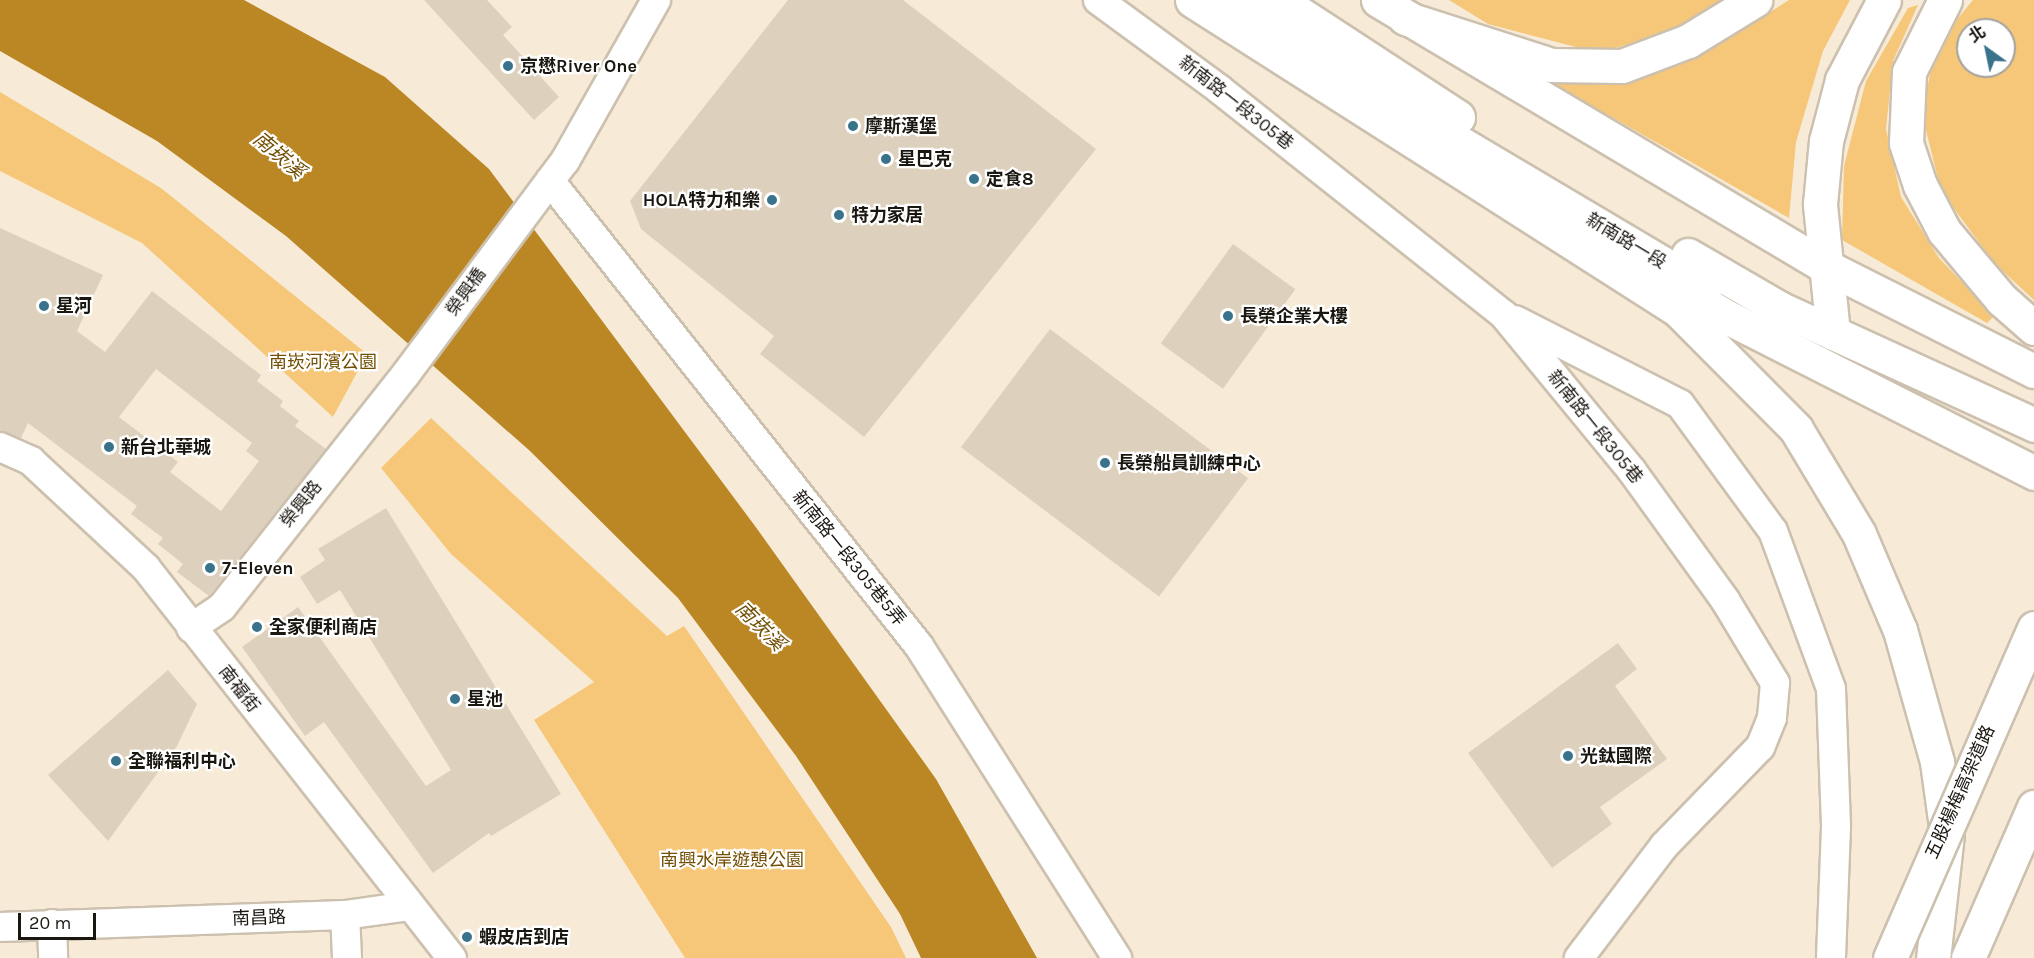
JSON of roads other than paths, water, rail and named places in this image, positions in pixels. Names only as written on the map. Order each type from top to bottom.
[{"type":"main road","points":[[1192,0],[1678,310],[1796,429],[1858,534],[1895,619],[1937,762],[1947,834],[1933,958]]},
{"type":"main road","name":"新南路一段","points":[[1233,0],[1403,109],[1694,282],[1858,372],[2034,458]]},
{"type":"main road","name":"新南路一段","points":[[1279,0],[1523,159],[1779,308],[2034,425]]},
{"type":"main road","points":[[1377,0],[1823,266],[2034,371]]},
{"type":"main road","points":[[1405,18],[1551,65],[1622,66],[1688,41],[1755,0]]},
{"type":"main road","points":[[1833,333],[1823,266],[1820,204],[1830,121],[1857,45],[1884,0]]},
{"type":"main road","points":[[1945,0],[1909,72],[1906,143],[1944,231],[2001,299],[2034,328]]},
{"type":"main road","points":[[1372,115],[1405,123],[1725,316],[2034,473]]},
{"type":"main road","name":"五股楊梅高架道路","points":[[1890,958],[2034,628]]},
{"type":"main road","points":[[1968,958],[2034,807]]},
{"type":"street","points":[[550,181],[656,0]]},
{"type":"street","name":"新南路一段305巷","points":[[1098,0],[1219,88],[1504,315],[1632,471],[1725,600],[1774,683],[1772,718],[1760,747],[1664,846],[1579,958]]},
{"type":"street","name":"榮興橋","points":[[406,374],[525,210],[550,181]]},
{"type":"street","name":"新南路一段305巷5弄","points":[[550,181],[920,646],[1117,958]]},
{"type":"street","points":[[1504,315],[1680,404],[1773,531],[1831,689],[1836,827],[1831,958]]},
{"type":"street","name":"榮興路","points":[[191,628],[222,607],[406,374]]},
{"type":"street","name":"南福街","points":[[0,447],[31,461],[88,511],[146,568],[452,958]]},
{"type":"street","name":"南昌路","points":[[0,927],[345,915],[410,906]]},
{"type":"street","points":[[345,915],[347,958]]},
{"type":"street","points":[[52,924],[53,958]]},
{"type":"water","name":"南崁溪","points":[[0,0],[244,0],[385,77],[489,169],[755,526],[936,779],[1037,958],[921,958],[900,914],[796,756],[678,598],[530,451],[286,236],[157,141],[0,51]]},
{"type":"place","name":"京懋River One","points":[[508,66]]},
{"type":"place","name":"摩斯漢堡","points":[[853,126]]},
{"type":"place","name":"星巴克","points":[[886,159]]},
{"type":"place","name":"定食8","points":[[974,179]]},
{"type":"place","name":"HOLA特力和樂","points":[[772,200]]},
{"type":"place","name":"特力家居","points":[[839,215]]},
{"type":"place","name":"星河","points":[[44,306]]},
{"type":"place","name":"長榮企業大樓","points":[[1228,316]]},
{"type":"place","name":"新台北華城","points":[[109,447]]},
{"type":"place","name":"長榮船員訓練中心","points":[[1105,463]]},
{"type":"place","name":"7-Eleven","points":[[210,568]]},
{"type":"place","name":"全家便利商店","points":[[257,627]]},
{"type":"place","name":"星池","points":[[455,699]]},
{"type":"place","name":"光鈦國際","points":[[1568,756]]},
{"type":"place","name":"全聯福利中心","points":[[116,761]]},
{"type":"place","name":"蝦皮店到店","points":[[467,937]]},
{"type":"park label","name":"南崁河濱公園","points":[[323,362]]},
{"type":"park label","name":"南興水岸遊憩公園","points":[[732,860]]}]
